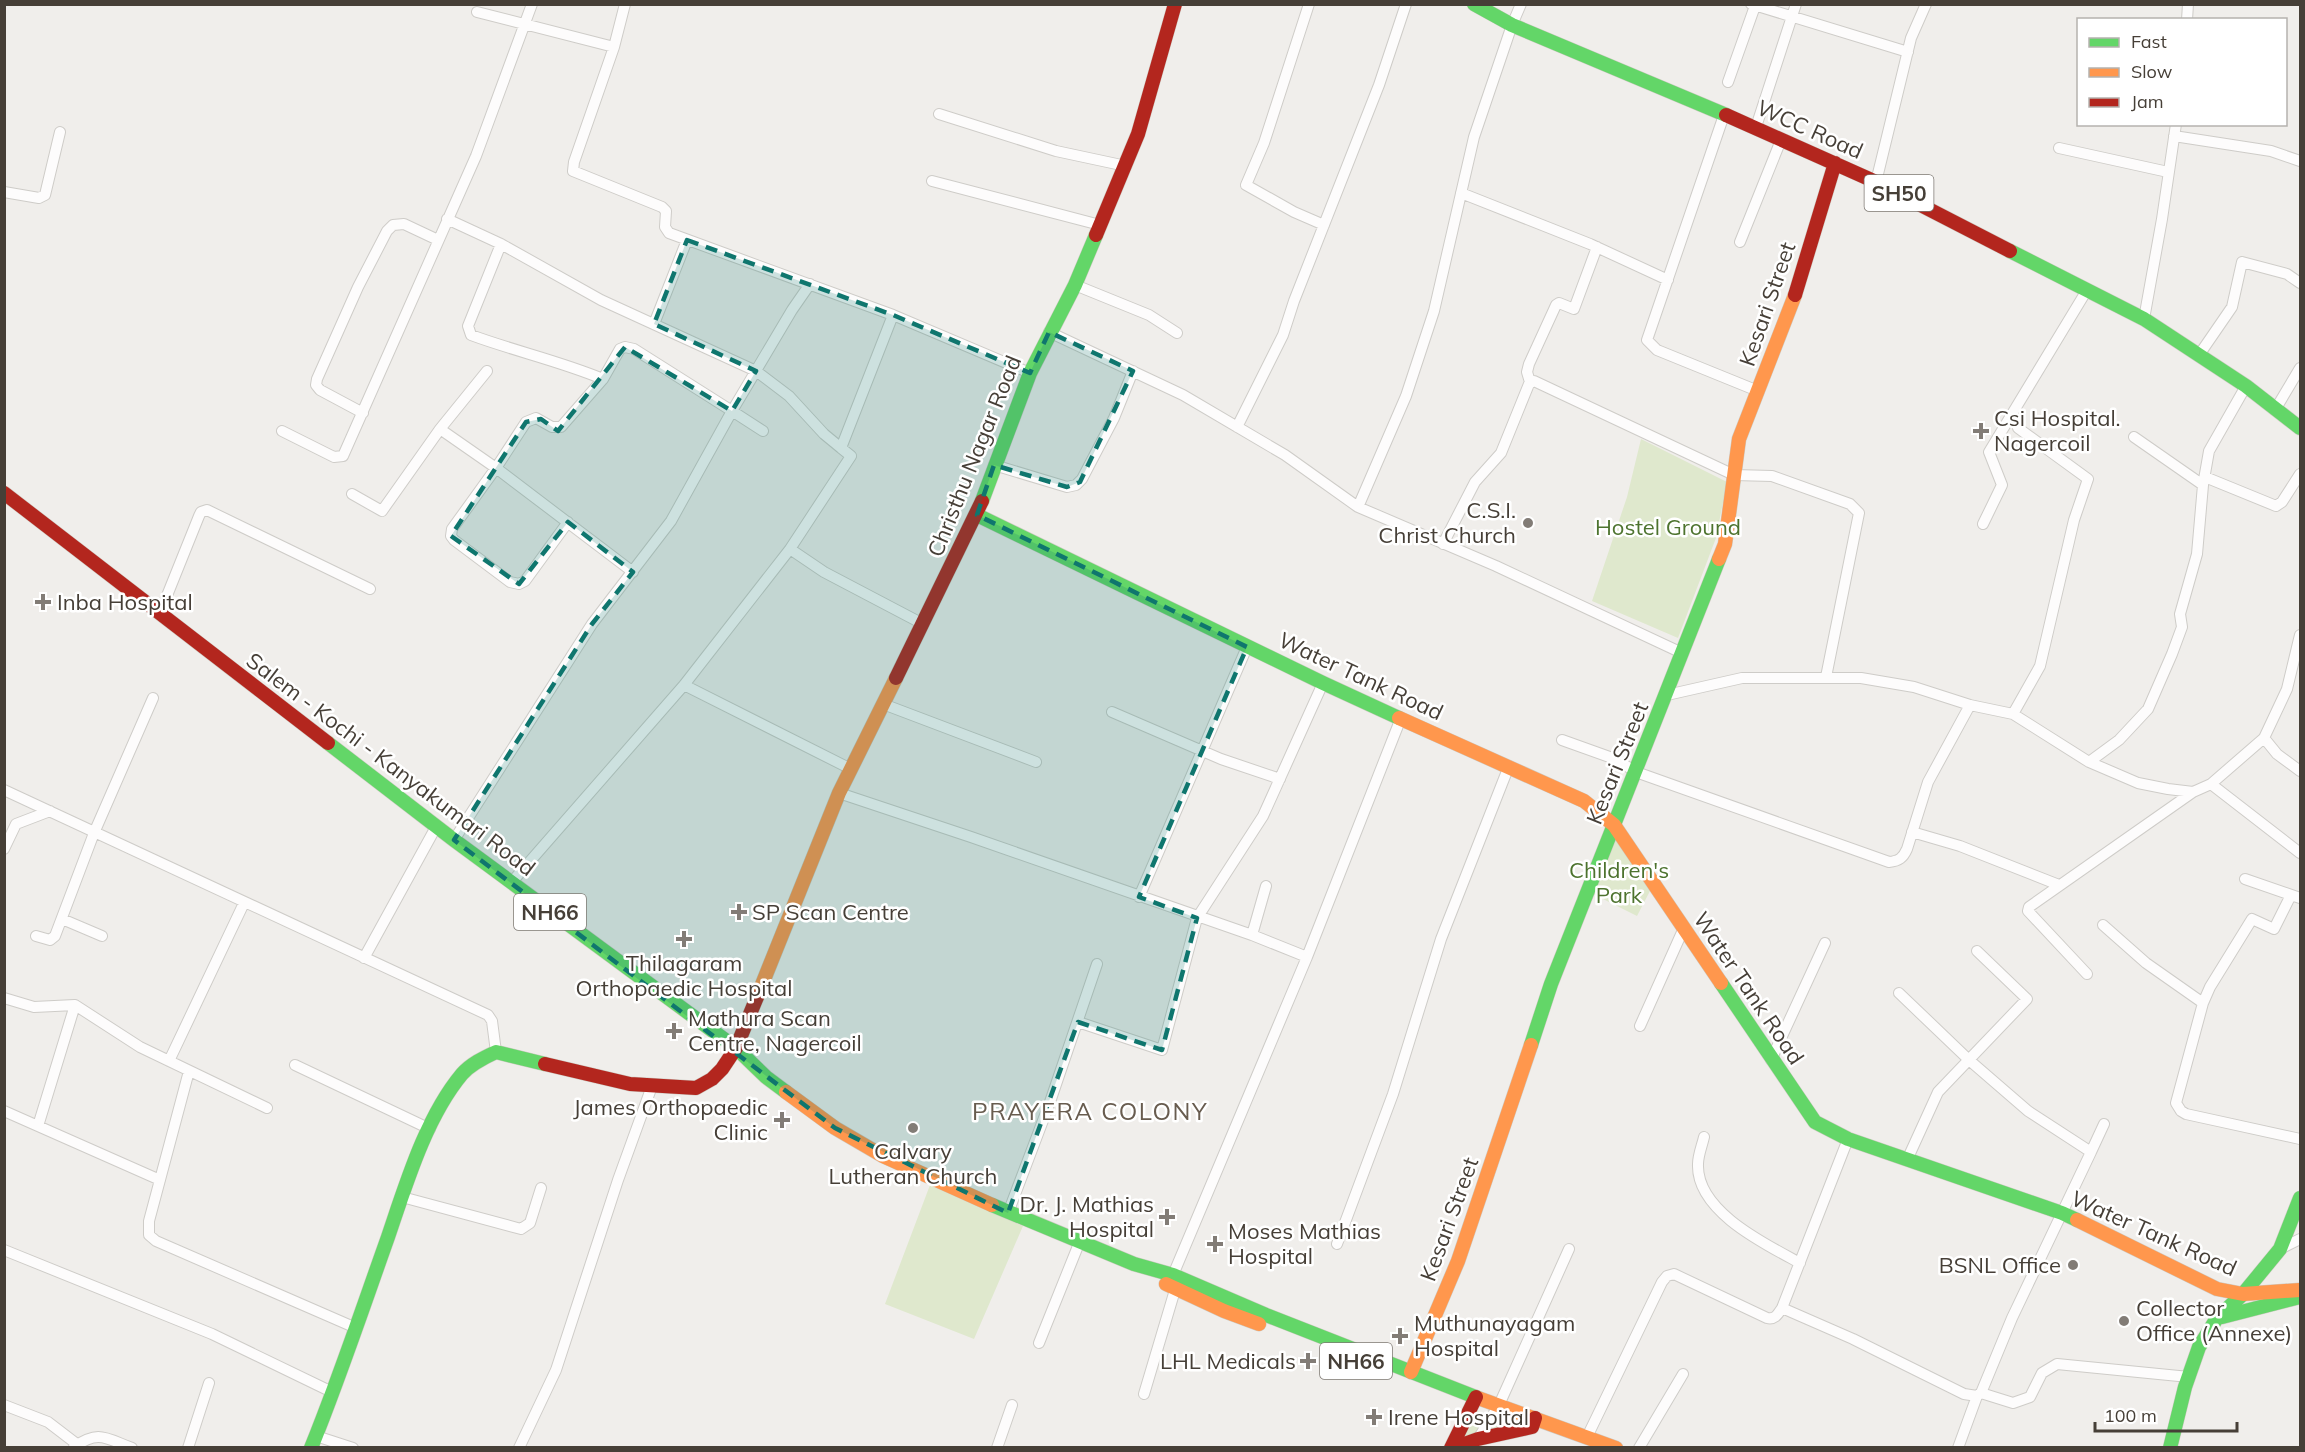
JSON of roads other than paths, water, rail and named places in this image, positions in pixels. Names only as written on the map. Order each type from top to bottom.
[{"type":"main road","name":"Christhu Nagar Road","points":[[496,1052],[630,1084],[652,1086],[696,1088],[722,1070],[736,1048],[839,793],[977,515],[1030,373],[1075,285],[1126,166],[1138,134],[1175,4]]},
{"type":"main road","name":"WCC Road","points":[[1474,4],[1512,25],[1756,127],[1876,182],[2144,319],[2246,386],[2301,428]]},
{"type":"main road","name":"Kesari Street","points":[[1411,1371],[1458,1261],[1551,984],[1725,544],[1739,439],[1792,304],[1835,163]]},
{"type":"main road","name":"Salem - Kochi - Kanyakumari Road","points":[[4,493],[454,840],[736,1048],[765,1077],[835,1128],[884,1156],[1008,1213],[1134,1264],[1173,1275],[1266,1315],[1411,1371],[1474,1402]]},
{"type":"main road","name":"Water Tank Road","points":[[977,515],[1323,683],[1584,801],[1614,825],[1815,1122],[1848,1139],[2062,1214],[2217,1289],[2243,1294],[2301,1290]]},
{"type":"main road","points":[[313,1442],[402,1197],[430,1129],[460,1077],[472,1065],[496,1052]]},
{"type":"main road","points":[[2170,1448],[2188,1377],[2199,1347],[2217,1318],[2243,1294],[2280,1249],[2301,1198]]},
{"type":"main road","name":"Salem - Kochi - Kanyakumari Road","points":[[1134,1264],[1175,1290],[1224,1311],[1585,1442],[1616,1448]]},
{"type":"main road","points":[[2217,1318],[2301,1297]]},
{"type":"main road","points":[[1452,1448],[1474,1402]]},
{"type":"main road","points":[[1452,1448],[1534,1423]]},
{"type":"street","points":[[282,431],[334,457],[341,457],[363,413],[483,139],[532,4]]},
{"type":"street","points":[[625,4],[614,46],[574,162],[573,171],[662,207],[666,211],[666,230],[687,240],[893,315],[1030,373]]},
{"type":"street","points":[[1309,4],[1264,143],[1246,185],[1294,212],[1324,225]]},
{"type":"street","points":[[1237,427],[1283,334],[1378,85],[1406,4]]},
{"type":"street","points":[[1358,507],[1406,396],[1434,311],[1474,137],[1521,4]]},
{"type":"street","points":[[1756,127],[1796,4]]},
{"type":"street","points":[[1876,182],[1911,38],[1926,4]]},
{"type":"street","points":[[1728,82],[1753,5],[1908,52]]},
{"type":"street","points":[[477,12],[614,46]]},
{"type":"street","points":[[939,114],[1056,151],[1126,166]]},
{"type":"street","points":[[1724,115],[1648,334],[1649,344],[1657,350],[1758,391]]},
{"type":"street","points":[[2144,319],[2175,130],[2271,151],[2301,161]]},
{"type":"street","points":[[4,192],[39,198],[45,195],[60,132]]},
{"type":"street","points":[[1740,242],[1781,140]]},
{"type":"street","points":[[2059,148],[2168,172]]},
{"type":"street","points":[[932,181],[1100,225]]},
{"type":"street","points":[[1461,193],[1597,247],[1668,280]]},
{"type":"street","points":[[447,219],[501,244],[601,300],[756,371],[789,396],[824,434],[851,456],[790,549],[684,685],[512,883]]},
{"type":"street","points":[[363,413],[320,390],[316,379],[358,287],[387,231],[397,223],[404,224],[438,240]]},
{"type":"street","points":[[654,324],[687,240]]},
{"type":"street","points":[[501,244],[468,326],[471,335],[506,348],[573,367],[603,379]]},
{"type":"street","points":[[1443,544],[1475,482],[1500,453],[1530,382],[1527,372],[1529,364],[1556,305],[1559,303],[1574,309],[1597,247]]},
{"type":"street","points":[[2199,355],[2232,307],[2242,262],[2287,274],[2301,283]]},
{"type":"street","points":[[454,840],[592,624],[672,521],[732,411],[810,284]]},
{"type":"street","points":[[1075,285],[1149,315],[1177,333]]},
{"type":"street","points":[[1983,524],[2002,485],[1989,452],[2087,290]]},
{"type":"street","points":[[841,448],[893,315]]},
{"type":"street","points":[[1049,332],[1183,395],[1285,455],[1358,507],[1682,653]]},
{"type":"street","points":[[568,522],[525,581],[519,584],[510,582],[451,536],[452,529],[526,422],[536,418],[552,427],[561,427],[603,379],[620,349],[628,348],[763,431]]},
{"type":"street","points":[[2275,410],[2301,368]]},
{"type":"street","points":[[994,465],[1067,487],[1076,485],[1114,418],[1133,370]]},
{"type":"street","points":[[352,494],[382,511],[440,429],[487,371]]},
{"type":"street","points":[[1530,382],[1535,382],[1734,476],[1772,476],[1850,504],[1859,513],[1826,677]]},
{"type":"street","points":[[2089,762],[2119,740],[2148,709],[2172,654],[2182,627],[2180,614],[2197,554],[2209,451],[2246,386]]},
{"type":"street","points":[[2013,714],[2040,666],[2074,520],[2088,479],[2018,428]]},
{"type":"street","points":[[440,429],[496,468],[633,572]]},
{"type":"street","points":[[2134,436],[2204,481],[2276,506],[2281,504],[2301,474]]},
{"type":"street","points":[[160,613],[199,516],[201,512],[207,510],[370,589]]},
{"type":"street","points":[[790,549],[824,572],[923,624]]},
{"type":"street","points":[[2087,974],[2028,910],[2031,904],[2193,792],[2211,784],[2264,738],[2296,671],[2301,635]]},
{"type":"street","points":[[1139,897],[1247,647]]},
{"type":"street","points":[[1667,695],[1742,678],[1861,678],[1914,687],[1970,705],[2013,714],[2089,762],[2138,783],[2193,792]]},
{"type":"street","points":[[1078,1022],[1162,1050],[1197,918],[1263,816],[1323,683]]},
{"type":"street","points":[[684,685],[851,769]]},
{"type":"street","points":[[36,936],[54,939],[94,833],[153,698]]},
{"type":"street","points":[[883,704],[1036,762]]},
{"type":"street","points":[[1562,740],[1615,759],[1636,772],[1889,862],[1904,856],[1928,782],[1970,705]]},
{"type":"street","points":[[1112,712],[1202,751],[1280,779]]},
{"type":"street","points":[[1173,1275],[1307,957],[1401,718]]},
{"type":"street","points":[[2264,738],[2277,754],[2301,771]]},
{"type":"street","points":[[1336,1244],[1393,1094],[1441,939],[1509,766]]},
{"type":"street","points":[[2211,784],[2301,853]]},
{"type":"street","points":[[4,790],[488,1015],[492,1021],[496,1052]]},
{"type":"street","points":[[839,793],[971,837],[1307,957]]},
{"type":"street","points":[[4,849],[16,824],[50,811]]},
{"type":"street","points":[[364,958],[436,826]]},
{"type":"street","points":[[1912,832],[1960,846],[2059,885]]},
{"type":"street","points":[[2245,879],[2296,897],[2274,929],[2252,920],[2210,987],[2203,1003],[2176,1099],[2178,1107],[2186,1114],[2301,1138]]},
{"type":"street","points":[[1252,936],[1266,886]]},
{"type":"street","points":[[169,1061],[244,903]]},
{"type":"street","points":[[62,919],[102,936]]},
{"type":"street","points":[[2103,925],[2146,963],[2203,1003]]},
{"type":"street","points":[[1640,1026],[1683,930]]},
{"type":"street","points":[[1771,1060],[1825,943]]},
{"type":"street","points":[[1907,1160],[1938,1092],[2027,999],[1977,951]]},
{"type":"street","points":[[1008,1213],[1078,1022],[1097,963]]},
{"type":"street","points":[[1899,993],[1969,1060],[2028,1111],[2091,1152]]},
{"type":"street","points":[[4,998],[34,1007],[75,1005],[140,1047],[267,1108]]},
{"type":"street","points":[[38,1126],[75,1005]]},
{"type":"street","points":[[295,1065],[430,1129]]},
{"type":"street","points":[[189,1071],[148,1228],[149,1235],[356,1328]]},
{"type":"street","points":[[519,1448],[556,1370],[618,1180],[652,1086]]},
{"type":"street","points":[[4,1111],[160,1180]]},
{"type":"street","points":[[1958,1448],[2012,1318],[2104,1124]]},
{"type":"street","points":[[1704,1137],[1698,1164],[1706,1195],[1712,1204],[1743,1229],[1800,1263]]},
{"type":"street","points":[[1585,1442],[1662,1282],[1667,1276],[1674,1274],[1767,1318],[1773,1318],[1782,1308],[1848,1139]]},
{"type":"street","points":[[402,1197],[521,1229],[530,1223],[542,1188]]},
{"type":"street","points":[[2280,1249],[2301,1239]]},
{"type":"street","points":[[1039,1343],[1080,1241]]},
{"type":"street","points":[[1478,1439],[1496,1409],[1569,1249]]},
{"type":"street","points":[[4,1250],[212,1334],[332,1392]]},
{"type":"street","points":[[1144,1394],[1175,1290]]},
{"type":"street","points":[[1782,1308],[1852,1338],[1969,1396],[1979,1394],[2013,1403],[2030,1397],[2042,1373],[2057,1364],[2188,1377]]},
{"type":"street","points":[[1639,1448],[1683,1374]]},
{"type":"street","points":[[188,1448],[209,1383]]},
{"type":"street","points":[[4,1405],[48,1422],[75,1446],[93,1436],[132,1448]]},
{"type":"street","points":[[997,1448],[1012,1406]]},
{"type":"street","points":[[313,1442],[352,1448]]},
{"type":"place","name":"Csi Hospital. Nagercoil","points":[[1981,431]]},
{"type":"place","name":"C.S.I. Christ Church","points":[[1528,523]]},
{"type":"place","name":"Inba Hospital","points":[[43,602]]},
{"type":"place","name":"SP Scan Centre","points":[[739,912]]},
{"type":"place","name":"Thilagaram Orthopaedic Hospital","points":[[684,939]]},
{"type":"place","name":"Mathura Scan Centre, Nagercoil","points":[[674,1031]]},
{"type":"place","name":"James Orthopaedic Clinic","points":[[782,1120]]},
{"type":"place","name":"Calvary Lutheran Church","points":[[913,1128]]},
{"type":"place","name":"Dr. J. Mathias Hospital","points":[[1167,1217]]},
{"type":"place","name":"Moses Mathias Hospital","points":[[1215,1244]]},
{"type":"place","name":"BSNL Office","points":[[2073,1265]]},
{"type":"place","name":"Collector Office (Annexe)","points":[[2124,1321]]},
{"type":"place","name":"Muthunayagam Hospital","points":[[1400,1336]]},
{"type":"place","name":"LHL Medicals","points":[[1308,1361]]},
{"type":"place","name":"Irene Hospital","points":[[1374,1417]]},
{"type":"district","name":"PRAYERA COLONY","points":[[1090,1111]]},
{"type":"park label","name":"Hostel Ground","points":[[1668,527]]},
{"type":"park label","name":"Children's Park","points":[[1619,882]]}]
